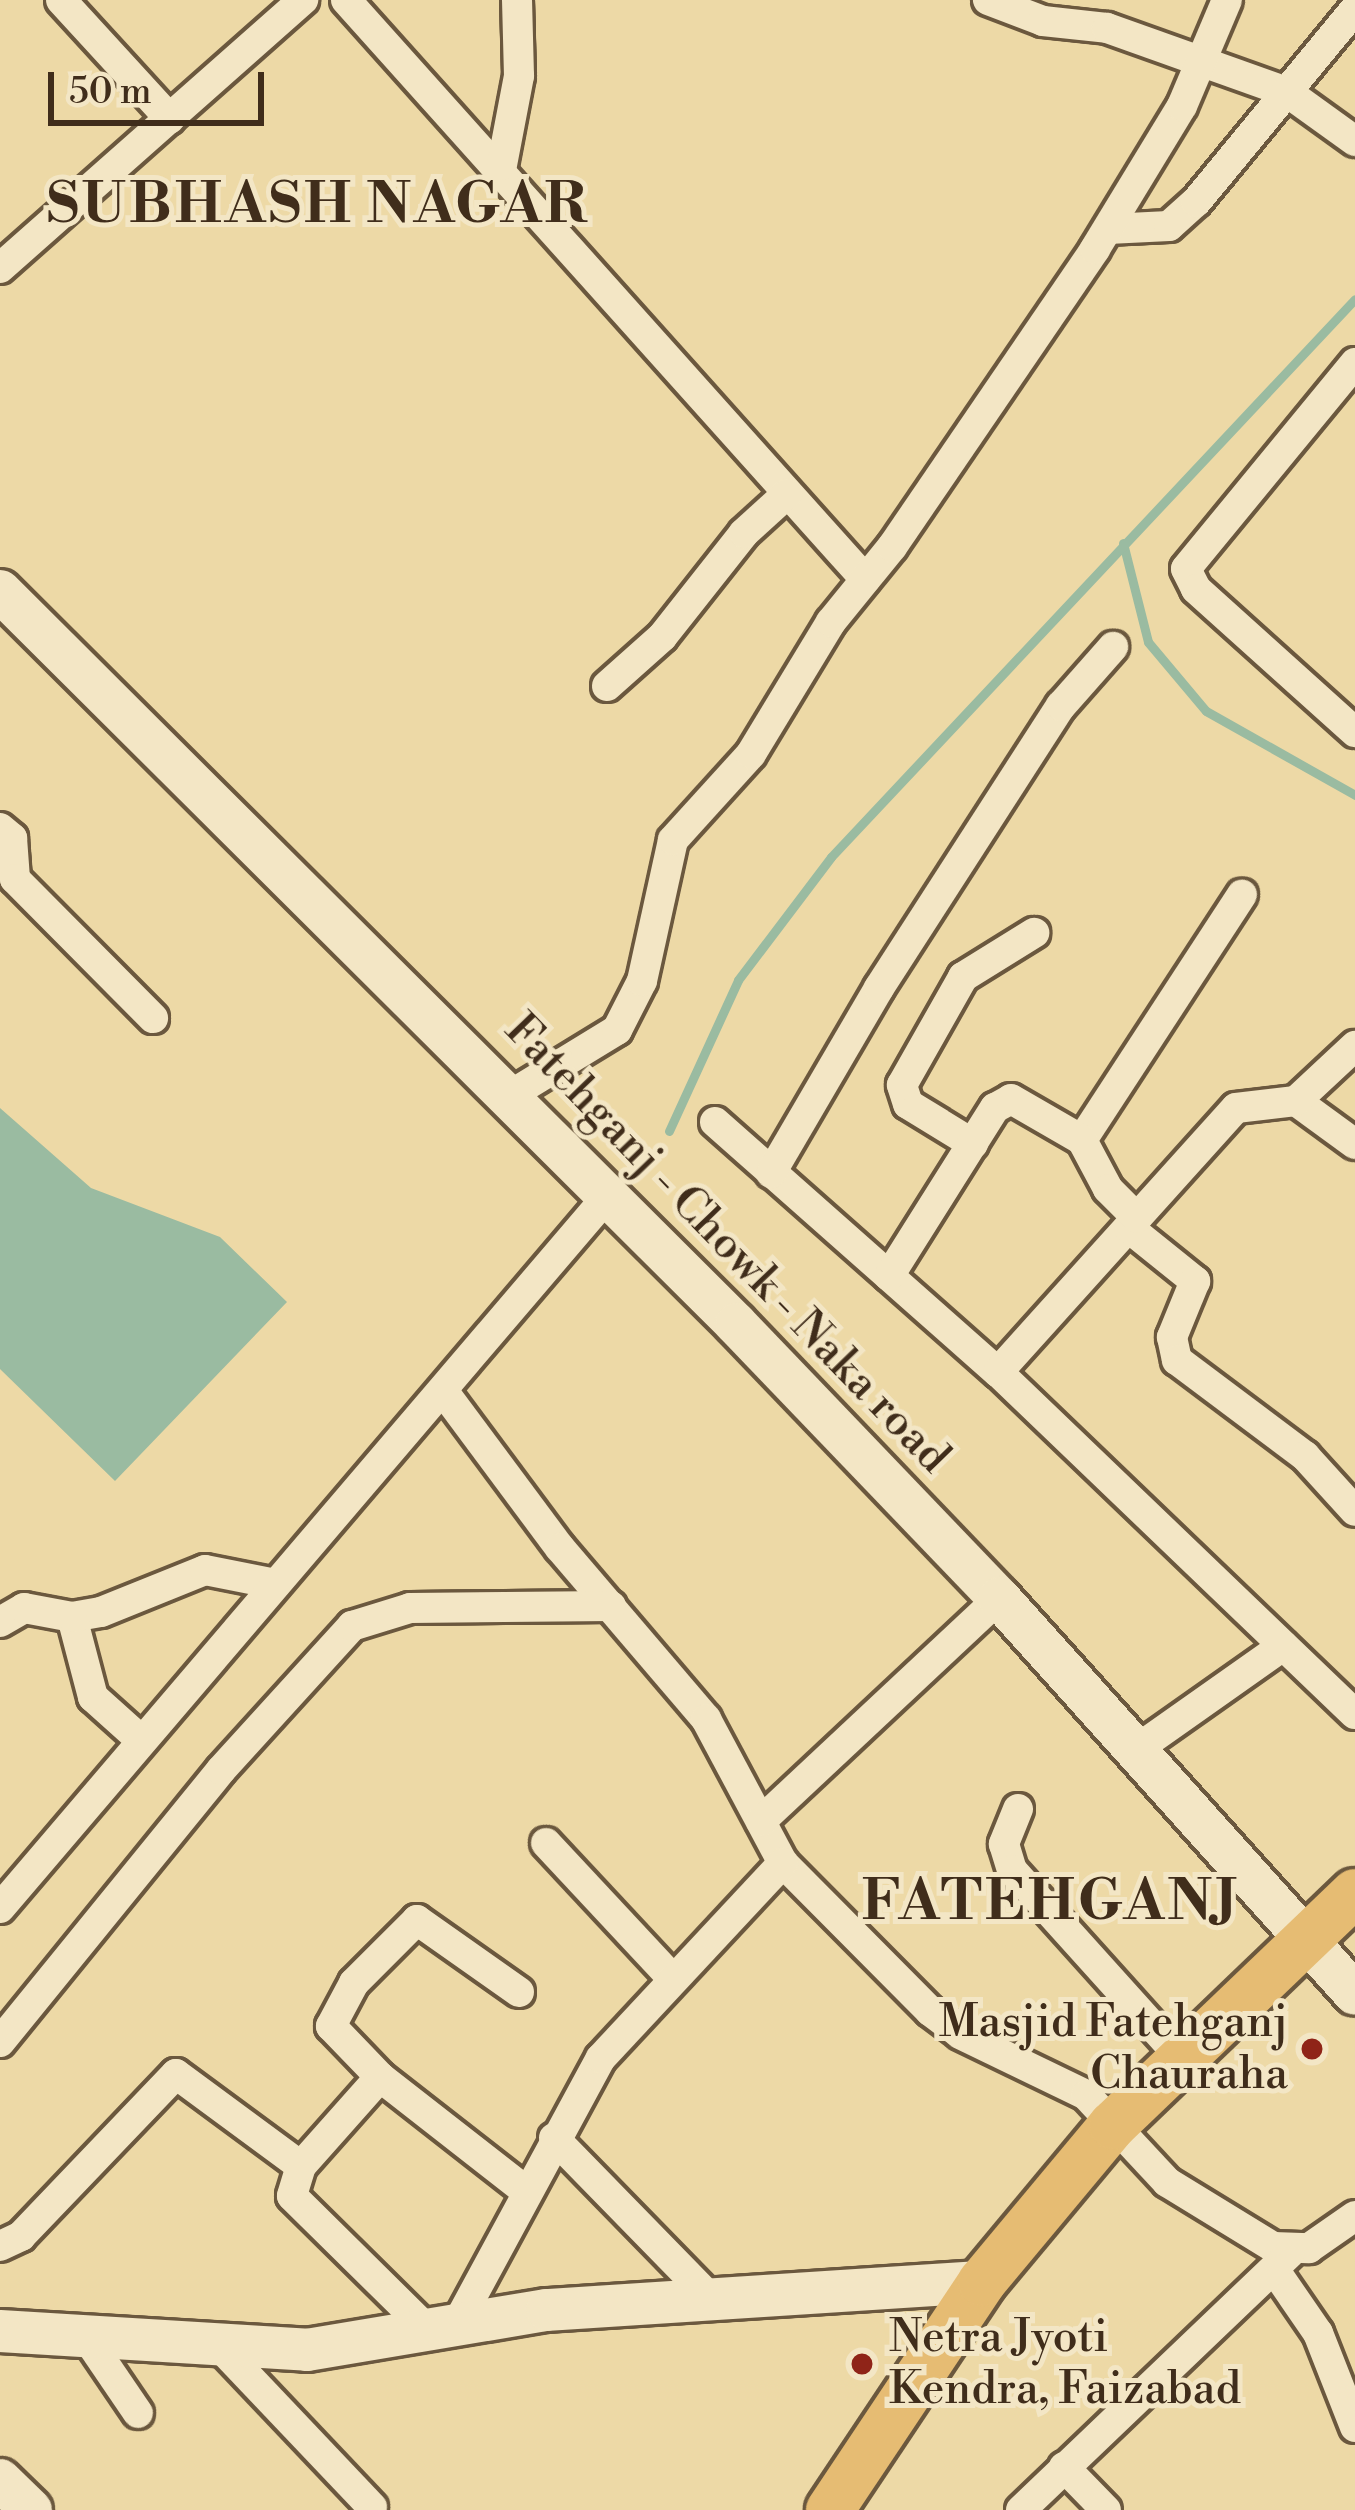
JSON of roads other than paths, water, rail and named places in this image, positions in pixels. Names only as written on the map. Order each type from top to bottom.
[{"type":"main road","points":[[830,2510],[982,2282],[1114,2125],[1355,1893]]},
{"type":"street","points":[[62,0],[170,119]]},
{"type":"street","points":[[0,268],[303,0]]},
{"type":"street","points":[[346,0],[502,165],[865,579]]},
{"type":"street","points":[[502,165],[519,76],[517,0]]},
{"type":"street","points":[[988,0],[1201,61],[1287,92],[1355,141]]},
{"type":"street","points":[[512,1094],[617,1030],[642,981],[673,840],[751,754],[865,579],[1108,229],[1161,145],[1227,0]]},
{"type":"street","points":[[1108,229],[1169,226],[1355,9]]},
{"type":"street","points":[[1355,363],[1186,569],[1196,589],[1355,732]]},
{"type":"street","points":[[607,686],[662,638],[744,532],[787,494]]},
{"type":"street","name":"Fatehganj - Chowk - Naka road","points":[[0,591],[610,1193],[999,1598],[1355,1994]]},
{"type":"street","points":[[771,1173],[1061,706],[1113,647]]},
{"type":"street","points":[[0,828],[11,838],[15,879],[153,1018]]},
{"type":"street","points":[[1082,1141],[1242,895]]},
{"type":"street","points":[[973,1144],[908,1104],[902,1085],[964,976],[1034,933]]},
{"type":"street","points":[[998,1372],[1236,1108],[1296,1101],[1355,1046]]},
{"type":"street","points":[[889,1276],[973,1144],[1011,1099],[1082,1141],[1133,1223],[1196,1281],[1172,1336],[1177,1360],[1305,1456],[1355,1511]]},
{"type":"street","points":[[1296,1101],[1355,1144]]},
{"type":"street","points":[[715,1122],[998,1372],[1355,1714]]},
{"type":"street","points":[[0,1908],[610,1193]]},
{"type":"street","points":[[444,1392],[706,1719],[783,1863],[930,2011],[960,2034],[1058,2076],[1114,2125],[1167,2182],[1283,2263],[1318,2333],[1355,2427]]},
{"type":"street","points":[[0,1622],[24,1608],[72,1617],[205,1570],[276,1584]]},
{"type":"street","points":[[761,1820],[999,1598]]},
{"type":"street","points":[[0,2042],[221,1770],[352,1626],[410,1609],[611,1606]]},
{"type":"street","points":[[72,1617],[93,1697],[141,1740]]},
{"type":"street","points":[[1137,1749],[1283,1646]]},
{"type":"street","points":[[1018,1809],[1004,1844],[1012,1870],[1181,2059]]},
{"type":"street","points":[[546,1843],[670,1976]]},
{"type":"street","points":[[442,2327],[526,2192],[601,2058],[670,1976],[783,1863]]},
{"type":"street","points":[[519,1992],[430,1925],[406,1924],[354,1983],[331,2026],[380,2078],[526,2192]]},
{"type":"street","points":[[0,2246],[21,2236],[176,2074],[301,2166]]},
{"type":"street","points":[[380,2078],[301,2166],[297,2206],[442,2327]]},
{"type":"street","points":[[554,2138],[710,2298]]},
{"type":"street","points":[[1021,2510],[1283,2263],[1355,2216]]},
{"type":"street","points":[[0,2332],[222,2349],[307,2350],[442,2327],[710,2298],[982,2282]]},
{"type":"street","points":[[88,2341],[138,2413]]},
{"type":"street","points":[[222,2349],[372,2507]]},
{"type":"street","points":[[1064,2468],[1106,2510]]},
{"type":"street","points":[[0,2480],[32,2510]]},
{"type":"waterway","points":[[669,1131],[738,980],[831,857],[1355,299]]},
{"type":"waterway","points":[[1123,543],[1148,642],[1206,711],[1355,795]]},
{"type":"place","name":"Masjid Fatehganj Chauraha","points":[[1312,2049]]},
{"type":"place","name":"Netra Jyoti Kendra, Faizabad","points":[[862,2364]]},
{"type":"district","name":"SUBHASH NAGAR","points":[[318,206]]},
{"type":"district","name":"FATEHGANJ","points":[[1051,1903]]}]
